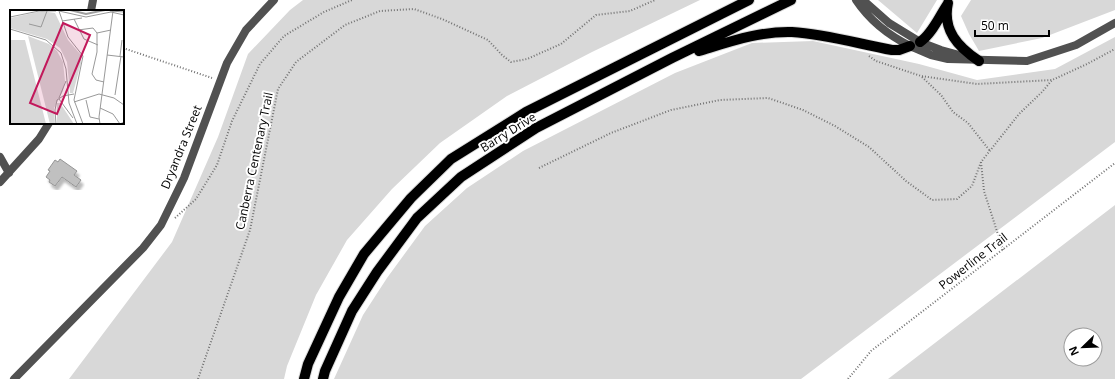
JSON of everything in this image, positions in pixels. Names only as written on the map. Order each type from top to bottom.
[{"type":"main road","name":"Barry Drive","points":[[304,379],[308,364],[339,297],[364,254],[411,198],[452,160],[526,112],[749,0]]},
{"type":"main road","name":"Barry Drive","points":[[322,379],[352,311],[377,272],[417,218],[461,177],[536,128],[672,58],[791,0]]},
{"type":"main road","points":[[672,58],[730,41],[774,33],[802,33],[899,50],[915,44],[925,38],[949,2]]},
{"type":"main road","points":[[949,2],[946,17],[952,36],[966,51],[979,60]]},
{"type":"street","points":[[91,10],[93,0]]},
{"type":"street","name":"Dryandra Street","points":[[14,379],[143,248],[161,225],[184,178],[227,63],[246,30],[274,0]]},
{"type":"street","points":[[856,0],[878,25],[915,44],[979,60],[1027,61],[1076,45],[1115,23]]},
{"type":"street","points":[[863,0],[915,44]]},
{"type":"street","points":[[0,182],[39,140],[48,124]]},
{"type":"street","points":[[0,157],[9,173]]},
{"type":"path","points":[[161,225],[177,217],[196,199],[216,165],[232,121],[260,64],[284,36],[324,12],[352,0]]},
{"type":"path","name":"Canberra Centenary Trail","points":[[198,379],[250,230],[278,89],[296,62],[345,25],[380,11],[414,9],[442,19],[488,40],[511,62],[528,59],[561,44],[596,15],[630,11],[655,0]]},
{"type":"path","points":[[865,45],[868,54],[876,61],[922,76],[977,84],[1052,80]]},
{"type":"path","points":[[124,48],[212,78]]},
{"type":"path","points":[[539,168],[611,133],[671,110],[720,100],[768,98],[803,110],[840,129],[869,147],[906,181],[932,200],[957,199],[972,186],[981,162],[1019,114],[1052,80],[1115,49]]},
{"type":"path","points":[[922,76],[941,95],[953,112],[968,123],[990,151]]},
{"type":"path","points":[[981,162],[984,191],[1003,250]]},
{"type":"path","name":"Powerline Trail","points":[[848,379],[871,351],[1115,163]]},
{"type":"shaded area","points":[[303,0],[700,0],[592,52],[507,96],[440,143],[392,189],[347,240],[316,295],[287,366],[284,379],[69,379],[172,242],[218,137],[248,54],[290,10]]},
{"type":"shaded area","points":[[878,0],[937,0],[917,33]]},
{"type":"shaded area","points":[[971,0],[1115,0],[1115,10],[1042,38],[979,51],[961,16]]},
{"type":"shaded area","points":[[1115,37],[1115,142],[801,379],[334,379],[363,315],[387,278],[425,226],[467,188],[523,151],[675,73],[752,43],[813,41],[919,64],[977,80],[1055,69]]},
{"type":"shaded area","points":[[1115,205],[1115,379],[888,379]]},
{"type":"building","points":[[60,159],[77,171],[74,175],[81,180],[76,187],[62,177],[55,186],[49,182],[50,180],[46,177],[50,171],[48,170],[55,160],[58,162]]}]
